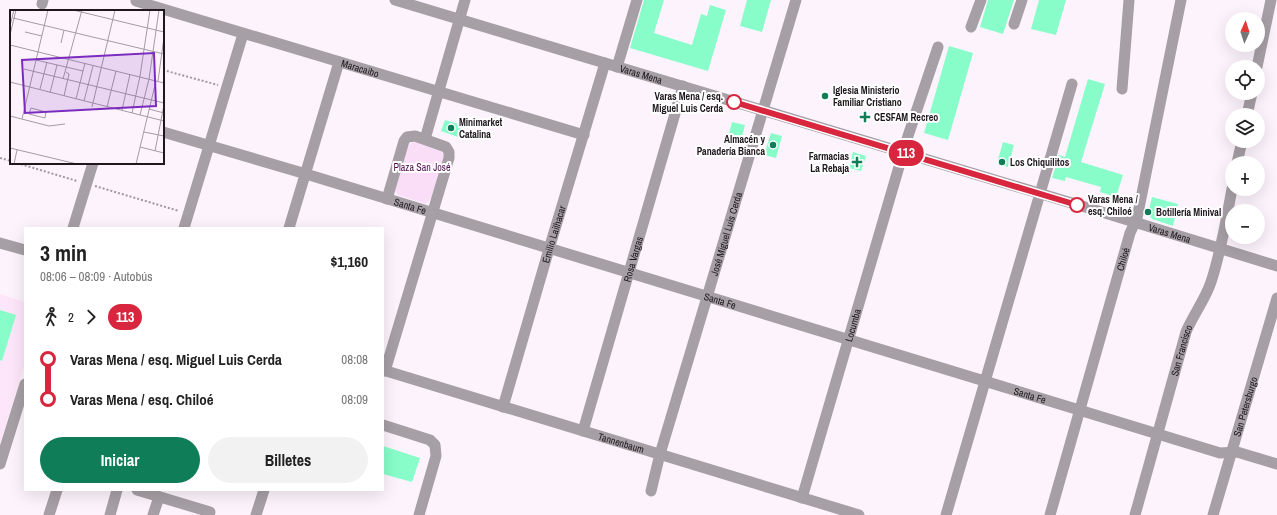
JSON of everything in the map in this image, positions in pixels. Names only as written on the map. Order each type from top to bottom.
[{"type":"street","name":"Varas Mena","points":[[395,0],[904,152],[1277,266]]},
{"type":"street","points":[[424,138],[465,0]]},
{"type":"street","points":[[617,66],[636,0]]},
{"type":"street","name":"José Miguel Luis Cerda","points":[[651,491],[660,454],[796,0]]},
{"type":"street","points":[[971,27],[981,0]]},
{"type":"street","points":[[1014,24],[1022,0]]},
{"type":"street","points":[[1122,89],[1129,0]]},
{"type":"street","name":"Chiloé","points":[[1050,515],[1130,233],[1135,222],[1182,0]]},
{"type":"street","points":[[1258,60],[1271,0]]},
{"type":"street","name":"Maracaibo","points":[[136,4],[157,10]]},
{"type":"street","name":"Maracaibo","points":[[164,12],[584,135]]},
{"type":"street","points":[[184,227],[243,34]]},
{"type":"street","name":"Locumba","points":[[802,498],[904,152],[938,47]]},
{"type":"street","points":[[289,227],[339,62]]},
{"type":"street","name":"Emilio Lailhacar","points":[[503,407],[605,63]]},
{"type":"street","points":[[946,515],[1072,84]]},
{"type":"street","name":"Rosa Vargas","points":[[582,431],[684,86]]},
{"type":"street","name":"Santa Fe","points":[[164,132],[306,174],[1220,454],[1237,452],[1277,464]]},
{"type":"street","points":[[384,370],[449,154],[445,146],[413,135],[405,140],[387,199]]},
{"type":"street","points":[[73,227],[83,183],[92,164]]},
{"type":"street","name":"San Francisco","points":[[1135,515],[1186,332],[1193,315],[1207,292],[1220,249],[1231,196]]},
{"type":"street","points":[[0,243],[24,250]]},
{"type":"street","name":"San Petersburgo","points":[[1213,515],[1277,298]]},
{"type":"street","name":"Tannenbaum","points":[[384,370],[859,515]]},
{"type":"street","points":[[0,464],[24,387]]},
{"type":"street","points":[[384,425],[430,440],[436,445],[436,456],[419,515]]},
{"type":"street","points":[[50,515],[57,491]]},
{"type":"street","points":[[110,515],[117,491]]},
{"type":"street","points":[[140,491],[210,512],[209,515]]},
{"type":"street","points":[[256,515],[264,491]]},
{"type":"street","points":[[153,515],[159,497]]},
{"type":"path","points":[[164,70],[226,88]]},
{"type":"path","points":[[0,158],[10,161]]},
{"type":"path","points":[[20,164],[188,214]]},
{"type":"shaded area","points":[[0,294],[24,302],[24,366],[0,444]]},
{"type":"green space","name":"Plaza San José","points":[[413,141],[441,150],[444,156],[432,197],[426,204],[398,195],[395,191],[408,147]]},
{"type":"building","points":[[644,0],[664,0],[654,33],[692,45],[701,14],[707,16],[710,5],[726,10],[708,71],[630,48]]},
{"type":"building","points":[[747,0],[771,0],[762,32],[740,26]]},
{"type":"building","points":[[988,0],[1014,0],[1003,34],[980,27]]},
{"type":"building","points":[[1039,0],[1066,0],[1056,35],[1031,29]]},
{"type":"building","points":[[949,46],[973,53],[948,140],[924,133]]},
{"type":"building","points":[[1088,79],[1105,84],[1081,162],[1123,175],[1116,197],[1100,192],[1101,187],[1066,177],[1065,181],[1052,178],[1059,155],[1065,157]]},
{"type":"building","name":"Minimarket Catalina","points":[[445,120],[462,125],[458,137],[441,131]]},
{"type":"building","points":[[732,122],[745,125],[741,140],[728,137]]},
{"type":"building","name":"Almacén y Panadería Bianca","points":[[771,133],[782,136],[776,158],[764,155]]},
{"type":"building","points":[[1003,142],[1014,145],[1008,167],[997,163]]},
{"type":"building","name":"Farmacias La Rebaja","points":[[853,152],[866,156],[861,171],[849,168]]},
{"type":"building","points":[[1152,197],[1178,204],[1173,226],[1152,219],[1148,213]]},
{"type":"building","points":[[0,310],[16,315],[2,361],[0,360]]},
{"type":"building","points":[[384,446],[420,458],[412,482],[384,474]]},
{"type":"bus line","name":"113","points":[[734,102],[1077,205]]},
{"type":"place","name":"Iglesia Ministerio Familiar Cristiano","points":[[825,96]]},
{"type":"place","name":"Varas Mena / esq. Miguel Luis Cerda","points":[[734,102]]},
{"type":"place","name":"CESFAM Recreo","points":[[865,117]]},
{"type":"place","name":"Minimarket Catalina","points":[[451,128]]},
{"type":"place","name":"Almacén y Panadería Bianca","points":[[773,145]]},
{"type":"place","name":"Farmacias La Rebaja","points":[[857,162]]},
{"type":"place","name":"Los Chiquilitos","points":[[1002,162]]},
{"type":"place","name":"Varas Mena / esq. Chiloé","points":[[1077,205]]},
{"type":"place","name":"Botillería Minival","points":[[1148,212]]}]
